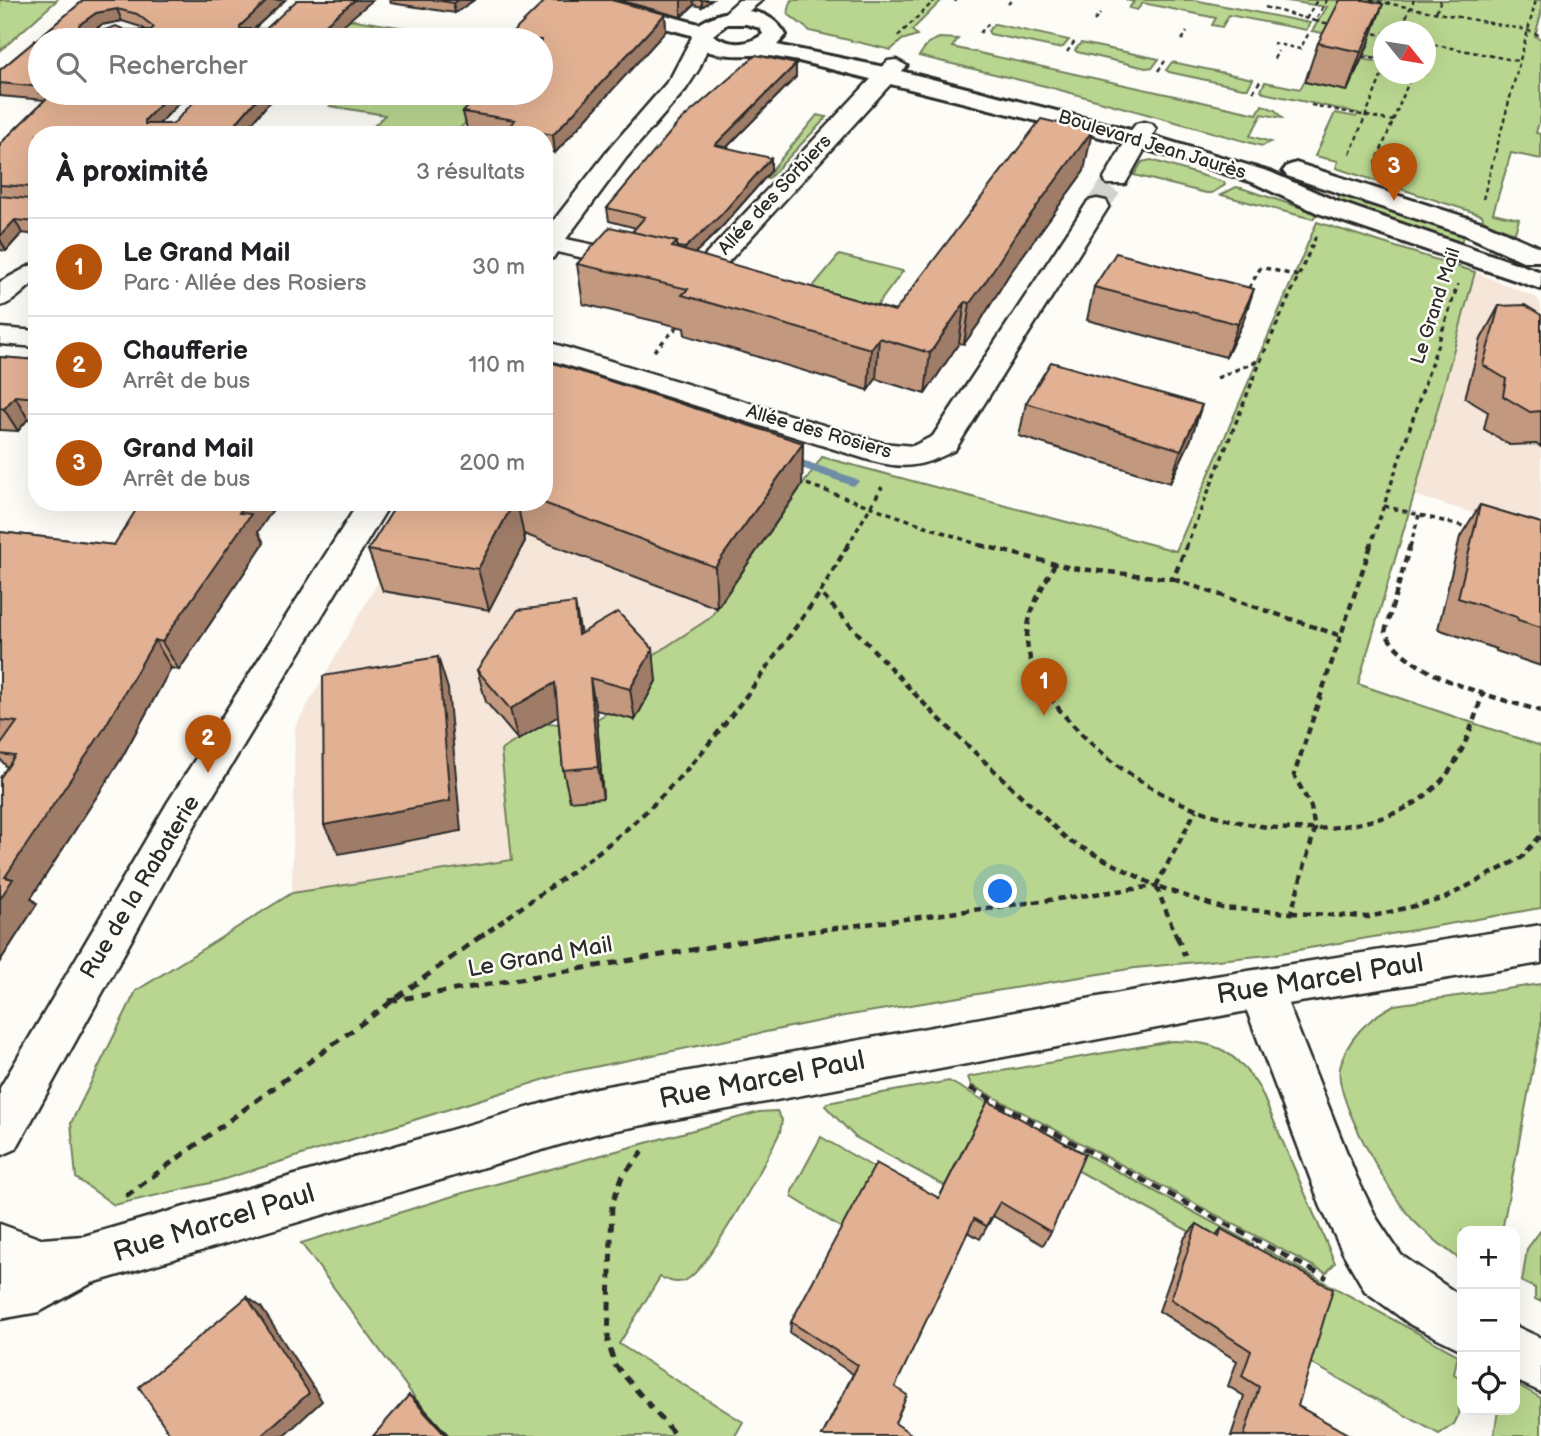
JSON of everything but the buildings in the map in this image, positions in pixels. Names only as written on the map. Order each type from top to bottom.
[{"type":"main road","points":[[583,0],[626,10]]},
{"type":"main road","name":"Boulevard Jean Jaurès","points":[[626,10],[756,18],[772,29],[886,67],[1140,134],[1342,173],[1541,258]]},
{"type":"main road","name":"Boulevard Jean Jaurès","points":[[626,10],[702,34],[716,46],[799,54],[886,67]]},
{"type":"main road","points":[[702,34],[705,26],[726,18]]},
{"type":"main road","points":[[747,49],[763,45],[772,29]]},
{"type":"main road","name":"Boulevard Jean Jaurès","points":[[1140,134],[1261,177],[1327,207],[1541,281]]},
{"type":"street","points":[[726,18],[752,0]]},
{"type":"street","points":[[771,0],[772,29]]},
{"type":"street","points":[[553,239],[618,152],[677,84],[700,48],[702,34]]},
{"type":"street","points":[[677,84],[747,49]]},
{"type":"street","name":"Allée des Sorbiers","points":[[553,248],[692,274],[710,267],[886,67]]},
{"type":"street","points":[[1116,179],[1140,134]]},
{"type":"street","name":"Allée des Rosiers","points":[[553,352],[880,453],[917,457],[944,443],[1097,206]]},
{"type":"street","points":[[4,288],[28,275]]},
{"type":"street","points":[[0,336],[28,338]]},
{"type":"street","name":"Rue de la Rabaterie","points":[[0,1133],[84,980],[310,601],[369,511]]},
{"type":"street","name":"Rue Marcel Paul","points":[[0,1249],[26,1262],[54,1266],[84,1261],[542,1124],[596,1111],[1203,998],[1541,944]]},
{"type":"street","points":[[1260,989],[1338,1190],[1382,1273],[1429,1307],[1457,1322]]},
{"type":"street","points":[[0,1294],[39,1287],[84,1261]]},
{"type":"street","points":[[1520,1355],[1541,1366]]},
{"type":"path","points":[[886,67],[935,0]]},
{"type":"path","points":[[1008,4],[1012,0]]},
{"type":"path","points":[[1306,19],[1317,0]]},
{"type":"path","points":[[1315,21],[1327,0]]},
{"type":"path","points":[[1370,0],[1527,30],[1541,36]]},
{"type":"path","points":[[1404,21],[1414,0]]},
{"type":"path","points":[[1436,13],[1441,0]]},
{"type":"path","name":"Le Grand Mail","points":[[1475,229],[1536,0]]},
{"type":"path","points":[[1376,12],[1381,1]]},
{"type":"path","points":[[1265,7],[1340,26]]},
{"type":"path","points":[[1094,22],[1100,15]]},
{"type":"path","points":[[1371,22],[1366,31],[1373,33]]},
{"type":"path","points":[[980,33],[989,23]]},
{"type":"path","points":[[1273,43],[1300,48],[1310,31]]},
{"type":"path","points":[[1182,40],[1187,32]]},
{"type":"path","points":[[1067,52],[1075,41]]},
{"type":"path","points":[[1436,45],[1518,61]]},
{"type":"path","points":[[1274,59],[1278,51]]},
{"type":"path","points":[[1363,57],[1373,58]]},
{"type":"path","points":[[1158,71],[1165,61]]},
{"type":"path","points":[[1254,92],[1260,81]]},
{"type":"path","points":[[1378,84],[1342,173],[1373,169],[1408,84]]},
{"type":"path","points":[[1311,105],[1393,121]]},
{"type":"path","points":[[1173,579],[1261,360],[1327,207]]},
{"type":"path","name":"Le Grand Mail","points":[[1315,829],[1311,807],[1294,775],[1467,256]]},
{"type":"path","points":[[1249,288],[1261,267],[1298,276]]},
{"type":"path","points":[[631,375],[685,318]]},
{"type":"path","points":[[1217,378],[1225,372],[1246,368],[1261,360]]},
{"type":"path","points":[[791,479],[869,509],[983,546],[1055,564],[1173,579],[1340,636]]},
{"type":"path","points":[[1384,506],[1480,530]]},
{"type":"path","name":"Le Grand Mail","points":[[125,1197],[388,1001],[628,828],[674,785],[718,734],[820,593],[869,509]]},
{"type":"path","points":[[1419,515],[1385,632],[1386,638],[1409,658],[1438,674],[1483,693],[1541,711]]},
{"type":"path","points":[[1189,520],[1196,523]]},
{"type":"path","points":[[1055,564],[1035,600],[1027,646],[1044,692],[1077,729],[1126,774],[1196,810],[1256,828],[1315,829],[1370,822],[1420,801],[1460,761],[1483,693]]},
{"type":"path","name":"Le Grand Mail","points":[[820,593],[930,710],[1069,841],[1156,886],[1222,908],[1369,917],[1443,899],[1521,858],[1541,835]]},
{"type":"path","points":[[1196,810],[1156,886],[1203,998]]},
{"type":"path","points":[[1291,913],[1315,829]]},
{"type":"path","name":"Le Grand Mail","points":[[388,1001],[749,939],[1156,886]]},
{"type":"path","points":[[902,1052],[1333,1281],[1357,1286],[1382,1273]]},
{"type":"path","points":[[648,1147],[622,1177],[612,1204],[608,1342],[615,1364],[676,1436]]},
{"type":"shaded area","points":[[1475,272],[1537,298],[1541,305],[1541,534],[1414,495]]},
{"type":"shaded area","points":[[802,485],[710,618],[640,664],[501,720],[518,740],[501,750],[512,860],[292,893],[295,727],[382,575],[524,511],[553,511],[553,501]]},
{"type":"green space","points":[[0,0],[57,0],[0,51]]},
{"type":"green space","points":[[791,0],[942,0],[912,30],[917,35],[902,40],[891,50],[810,31],[788,14]]},
{"type":"green space","points":[[1126,0],[1194,0],[1310,23],[1306,30],[1229,15],[1222,27],[1212,25],[1216,18],[1143,3],[1137,10],[1129,8],[1134,2]]},
{"type":"green space","points":[[1281,0],[1541,0],[1541,14],[1535,36],[1541,39],[1541,115],[1536,133],[1541,134],[1541,159],[1511,153],[1493,213],[1519,219],[1515,233],[1484,222],[1482,215],[1336,168],[1338,161],[1315,156],[1335,113],[1356,117],[1358,113],[1264,93],[1261,90],[1265,82],[1300,89],[1304,82],[1347,91],[1362,59],[1373,61],[1373,84],[1436,84],[1436,21],[1373,21],[1373,57],[1364,55],[1370,42],[1312,31],[1327,7]]},
{"type":"green space","points":[[348,19],[406,28],[316,28]]},
{"type":"green space","points":[[994,24],[1069,40],[1063,47],[1057,48],[990,34],[988,31]]},
{"type":"green space","points":[[939,38],[958,39],[952,47],[1257,114],[1262,105],[1275,110],[1282,118],[1262,114],[1250,136],[1271,142],[1262,146],[1049,87],[919,56],[928,43]]},
{"type":"green space","points":[[1081,43],[1159,59],[1153,67],[1146,68],[1077,52],[1075,50]]},
{"type":"green space","points":[[1172,62],[1253,79],[1248,88],[1243,88],[1169,72],[1166,70]]},
{"type":"green space","points":[[485,105],[462,126],[374,126],[385,115],[330,106]]},
{"type":"green space","points":[[817,115],[827,117],[768,179],[765,178]]},
{"type":"green space","points":[[1151,160],[1224,182],[1225,185],[1212,193],[1206,193],[1134,175],[1142,162]]},
{"type":"green space","points":[[1236,187],[1317,213],[1313,219],[1221,195]]},
{"type":"green space","points":[[1343,188],[1465,231],[1459,247],[1336,203]]},
{"type":"green space","points":[[1317,222],[1475,272],[1414,495],[1358,684],[1541,746],[1541,908],[1269,955],[1135,968],[844,1016],[565,1073],[215,1182],[114,1205],[76,1178],[71,1123],[136,991],[292,893],[512,860],[501,750],[549,723],[568,727],[599,745],[597,719],[607,713],[640,664],[710,618],[822,457],[1176,551]]},
{"type":"green space","points":[[839,255],[903,271],[863,324],[796,307]]},
{"type":"green space","points":[[1541,984],[1541,1026],[1503,1226],[1457,1226],[1457,1257],[1418,1226],[1391,1191],[1366,1147],[1346,1101],[1341,1082],[1340,1068],[1353,1039],[1376,1016],[1394,1005]]},
{"type":"green space","points":[[1172,1041],[1201,1043],[1224,1051],[1242,1065],[1260,1089],[1335,1263],[1326,1273],[971,1085],[968,1077]]},
{"type":"green space","points":[[949,1081],[1039,1131],[947,1187],[855,1137],[825,1106],[827,1103]]},
{"type":"green space","points":[[777,1111],[782,1120],[780,1132],[737,1212],[709,1256],[686,1280],[676,1282],[660,1277],[619,1344],[743,1422],[735,1436],[449,1436],[418,1402],[301,1243],[463,1193],[759,1112]]},
{"type":"green space","points":[[1050,1135],[1253,1244],[1247,1263],[1042,1151]]},
{"type":"green space","points":[[821,1137],[927,1198],[846,1231],[792,1197],[792,1191]]},
{"type":"green space","points":[[1541,1230],[1541,1302],[1535,1299],[1535,1288],[1522,1282],[1527,1249]]},
{"type":"green space","points":[[1264,1249],[1457,1354],[1454,1374],[1457,1376],[1458,1415],[1454,1424],[1439,1434],[1300,1357],[1257,1269]]},
{"type":"green space","points":[[1520,1386],[1541,1398],[1541,1436],[1494,1436],[1497,1415],[1520,1415]]},
{"type":"waterway","points":[[785,458],[853,482]]},
{"type":"tunnel","points":[[1097,206],[1116,179]]},
{"type":"place","name":"Grand Mail","points":[[1394,201]]},
{"type":"place","name":"Le Grand Mail","points":[[1044,716]]},
{"type":"place","name":"Chaufferie","points":[[208,773]]}]
